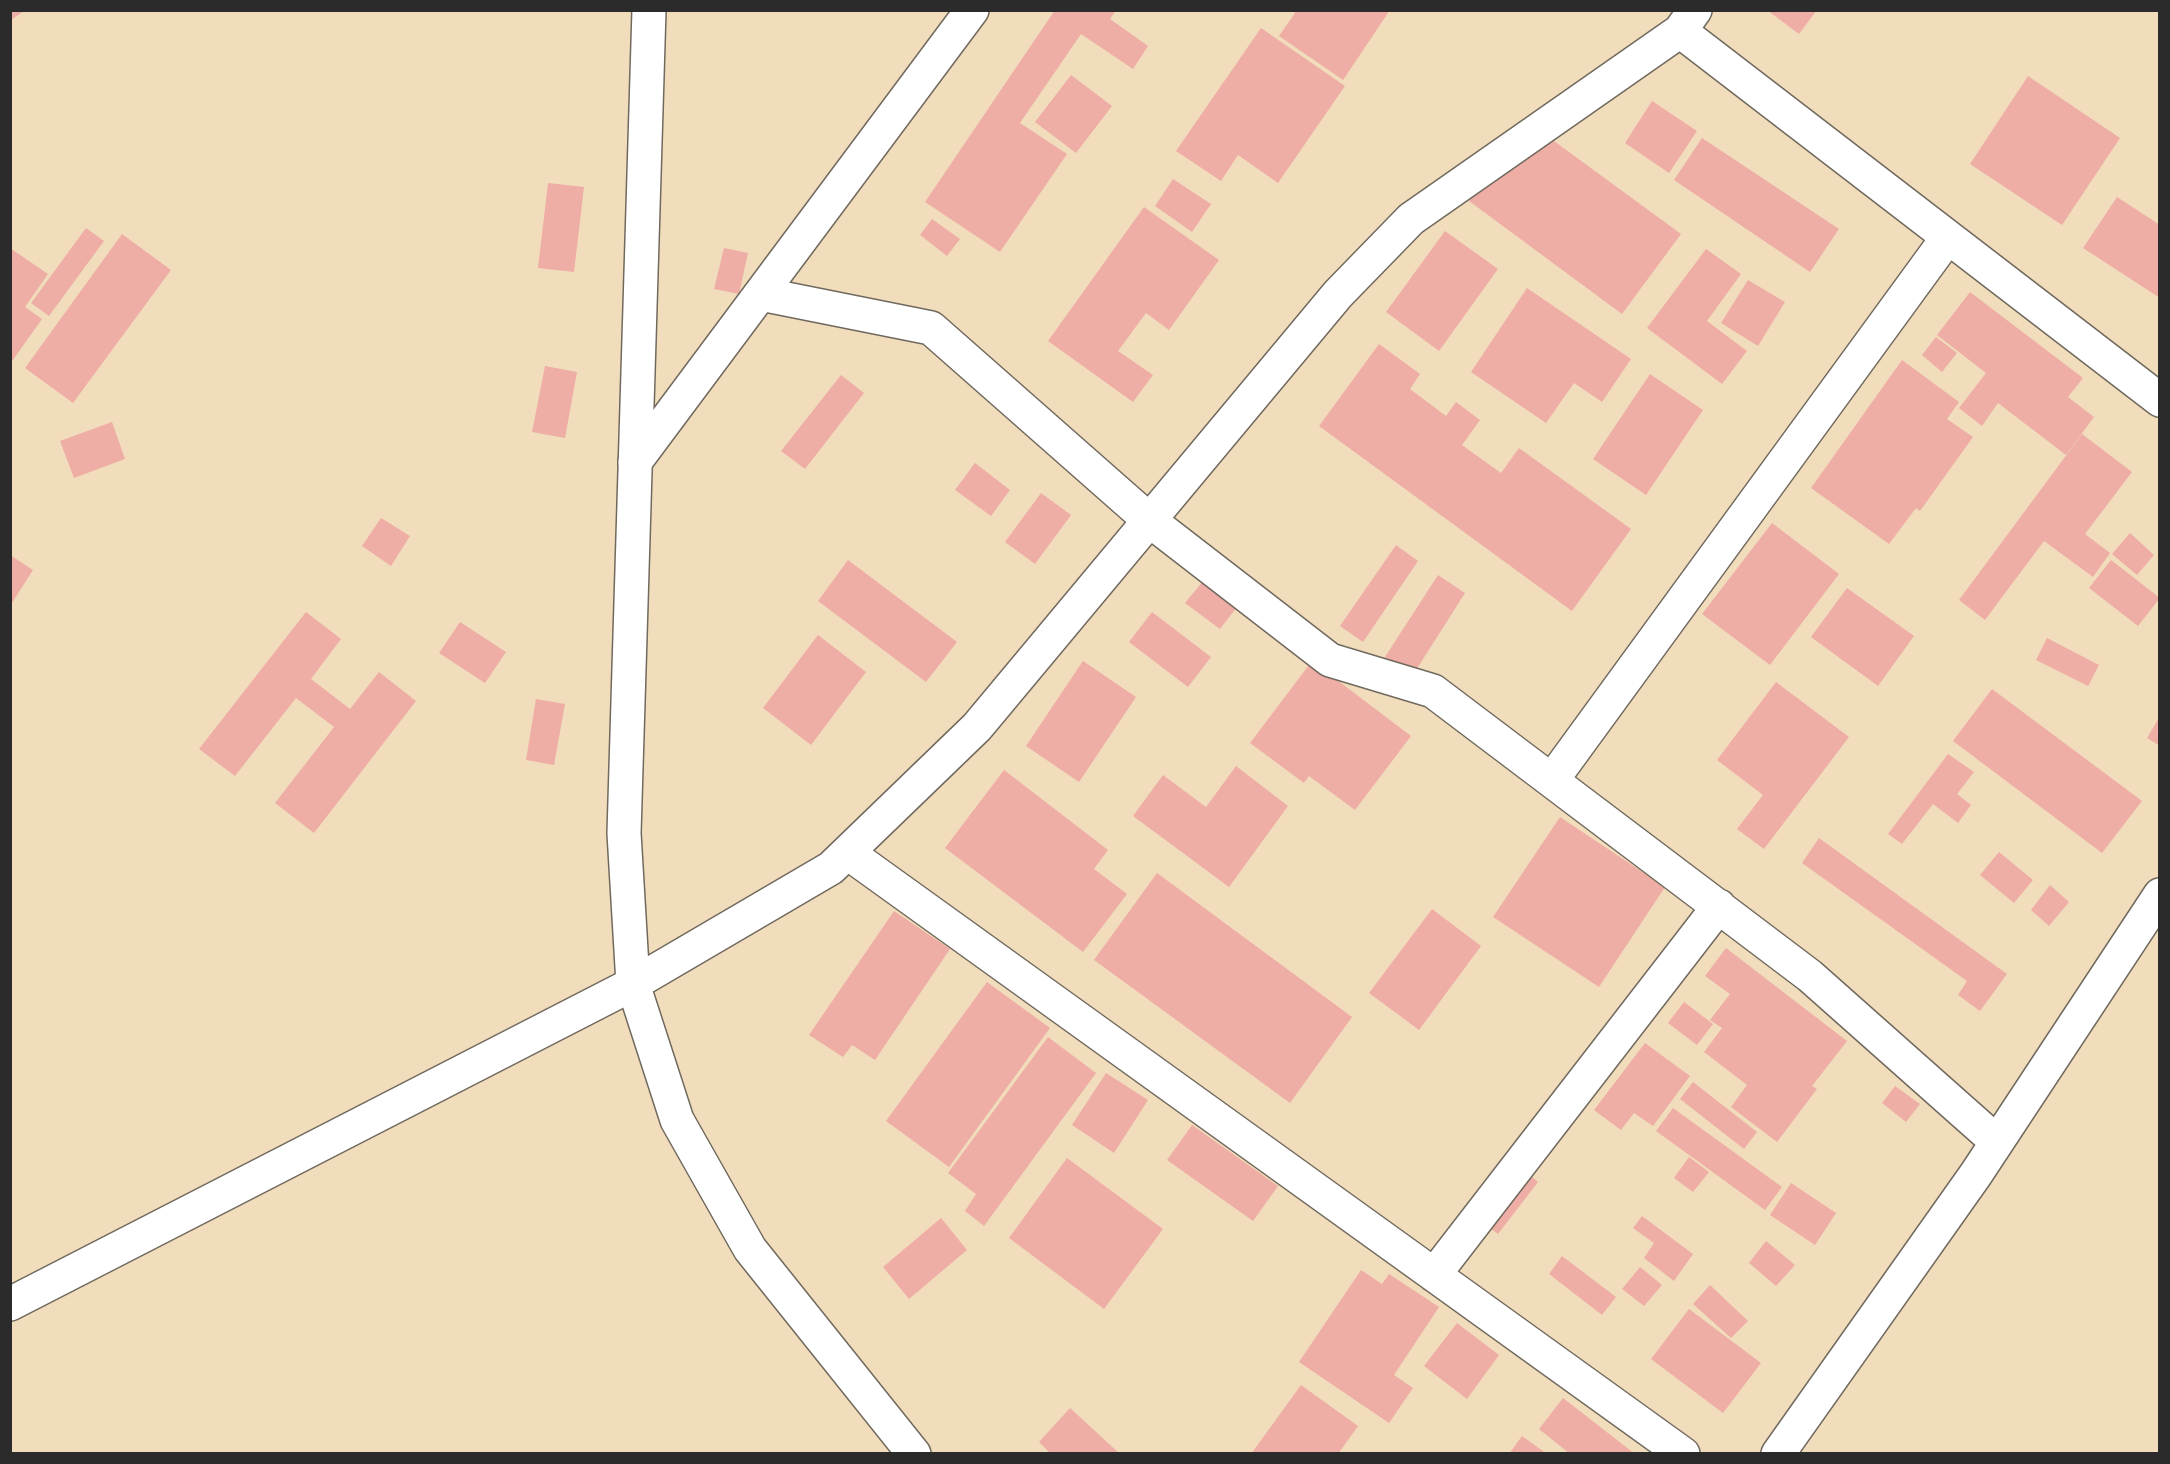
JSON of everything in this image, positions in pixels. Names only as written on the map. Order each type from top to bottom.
[{"type":"street","points":[[649,10],[624,833],[633,984],[677,1120],[750,1249],[914,1454]]},
{"type":"street","points":[[635,462],[972,10]]},
{"type":"street","points":[[10,1304],[633,984],[831,868],[977,728],[1338,294],[1411,219],[1688,21],[1948,237],[2160,400]]},
{"type":"street","points":[[1552,780],[1948,237]]},
{"type":"street","points":[[761,294],[931,328],[1149,520],[1330,660],[1433,691],[1810,976],[1997,1142]]},
{"type":"street","points":[[848,852],[1683,1454]]},
{"type":"street","points":[[1778,1454],[1997,1142],[2160,895]]},
{"type":"street","points":[[1434,1275],[1719,906]]},
{"type":"building","points":[[10,10],[25,10],[10,21]]},
{"type":"building","points":[[1055,10],[1116,10],[1110,19],[1148,46],[1133,69],[1081,34],[1020,123],[1067,154],[1000,252],[925,202]]},
{"type":"building","points":[[1291,10],[1390,10],[1343,80],[1279,36],[1295,13]]},
{"type":"building","points":[[1767,10],[1817,10],[1799,34]]},
{"type":"building","points":[[1261,28],[1345,86],[1278,183],[1238,155],[1221,181],[1176,151]]},
{"type":"building","points":[[1071,75],[1112,106],[1076,153],[1035,122]]},
{"type":"building","points":[[2028,76],[2120,138],[2062,225],[1970,164]]},
{"type":"building","points":[[1652,101],[1697,131],[1669,173],[1625,143]]},
{"type":"building","points":[[1528,122],[1681,234],[1622,314],[1469,201]]},
{"type":"building","points":[[1702,138],[1839,229],[1810,272],[1674,180]]},
{"type":"building","points":[[1173,179],[1211,204],[1192,232],[1155,206]]},
{"type":"building","points":[[548,183],[584,187],[574,272],[538,268]]},
{"type":"building","points":[[2117,197],[2160,225],[2160,298],[2083,248]]},
{"type":"building","points":[[1144,207],[1219,260],[1169,330],[1146,313],[1118,351],[1153,375],[1133,402],[1048,341]]},
{"type":"building","points":[[932,219],[960,239],[947,256],[920,235]]},
{"type":"building","points":[[86,228],[104,241],[49,316],[31,303]]},
{"type":"building","points":[[1445,231],[1498,269],[1439,351],[1386,312]]},
{"type":"building","points":[[122,234],[171,270],[73,403],[25,368]]},
{"type":"building","points":[[10,248],[48,274],[25,307],[42,319],[10,364]]},
{"type":"building","points":[[724,248],[748,253],[739,294],[714,289]]},
{"type":"building","points":[[1706,249],[1741,274],[1707,321],[1747,351],[1722,384],[1647,328]]},
{"type":"building","points":[[1748,280],[1785,302],[1758,346],[1721,323]]},
{"type":"building","points":[[1527,288],[1631,359],[1602,402],[1574,383],[1546,423],[1471,372]]},
{"type":"building","points":[[1970,292],[2083,378],[2068,397],[2094,417],[2066,455],[1998,403],[1982,426],[1959,408],[1986,373],[1937,335]]},
{"type":"building","points":[[1936,337],[1957,353],[1942,372],[1922,355]]},
{"type":"building","points":[[1379,344],[1420,374],[1410,389],[1446,416],[1456,402],[1480,420],[1462,445],[1501,473],[1519,448],[1631,529],[1572,611],[1319,426]]},
{"type":"building","points":[[1902,360],[1959,402],[1947,419],[1973,437],[1920,511],[1916,508],[1889,544],[1811,488]]},
{"type":"building","points":[[545,366],[577,372],[565,438],[532,432]]},
{"type":"building","points":[[1650,374],[1703,410],[1646,495],[1593,459]]},
{"type":"building","points":[[841,375],[864,393],[805,469],[781,451]]},
{"type":"building","points":[[112,422],[125,459],[74,478],[60,441]]},
{"type":"building","points":[[2082,434],[2132,472],[2085,534],[2110,553],[2093,577],[2044,541],[1985,620],[1959,600]]},
{"type":"building","points":[[975,463],[1010,490],[991,516],[955,490]]},
{"type":"building","points":[[1041,493],[1071,515],[1035,564],[1005,542]]},
{"type":"building","points":[[381,518],[410,536],[391,566],[362,546]]},
{"type":"building","points":[[1772,523],[1839,574],[1770,665],[1702,614]]},
{"type":"building","points":[[2130,533],[2154,555],[2137,575],[2112,554]]},
{"type":"building","points":[[1396,545],[1418,561],[1363,642],[1340,626]]},
{"type":"building","points":[[10,555],[33,570],[10,606]]},
{"type":"building","points":[[848,560],[957,642],[926,682],[818,601]]},
{"type":"building","points":[[2111,560],[2160,598],[2138,626],[2089,588]]},
{"type":"building","points":[[1438,575],[1465,593],[1411,678],[1383,660]]},
{"type":"building","points":[[1203,581],[1237,607],[1220,629],[1185,603]]},
{"type":"building","points":[[1847,588],[1914,636],[1878,686],[1811,637]]},
{"type":"building","points":[[306,612],[341,639],[311,679],[350,709],[379,672],[416,701],[314,833],[275,803],[334,727],[296,698],[235,776],[199,749]]},
{"type":"building","points":[[1152,612],[1211,657],[1188,687],[1129,642]]},
{"type":"building","points":[[460,622],[506,652],[485,683],[439,653]]},
{"type":"building","points":[[818,635],[866,672],[811,745],[763,708]]},
{"type":"building","points":[[2047,638],[2099,665],[2088,686],[2036,660]]},
{"type":"building","points":[[1083,661],[1136,697],[1079,782],[1026,746]]},
{"type":"building","points":[[1312,661],[1411,736],[1355,810],[1309,776],[1304,783],[1250,743]]},
{"type":"building","points":[[1776,682],[1849,737],[1764,849],[1737,829],[1763,795],[1717,760]]},
{"type":"building","points":[[1992,689],[2142,801],[2102,853],[1953,741]]},
{"type":"building","points":[[536,699],[565,704],[554,765],[526,760]]},
{"type":"building","points":[[2160,716],[2160,746],[2147,738]]},
{"type":"building","points":[[1948,754],[1974,772],[1957,794],[1971,805],[1958,823],[1933,804],[1902,844],[1888,834]]},
{"type":"building","points":[[1236,766],[1288,806],[1229,887],[1133,816],[1163,775],[1206,807]]},
{"type":"building","points":[[1004,770],[1108,850],[1094,869],[1127,894],[1083,952],[945,848]]},
{"type":"building","points":[[1560,817],[1665,887],[1599,987],[1493,917]]},
{"type":"building","points":[[1819,838],[2007,974],[1980,1011],[1958,995],[1967,981],[1802,863]]},
{"type":"building","points":[[1999,852],[2033,880],[2014,903],[1980,875]]},
{"type":"building","points":[[1157,873],[1352,1017],[1290,1103],[1094,960]]},
{"type":"building","points":[[2050,885],[2069,902],[2049,926],[2031,910]]},
{"type":"building","points":[[1432,909],[1481,946],[1419,1030],[1369,993]]},
{"type":"building","points":[[894,911],[950,949],[875,1060],[852,1045],[843,1057],[809,1035]]},
{"type":"building","points":[[1726,948],[1847,1041],[1812,1086],[1817,1089],[1777,1142],[1731,1107],[1747,1085],[1704,1052],[1722,1028],[1710,1020],[1730,994],[1705,976]]},
{"type":"building","points":[[987,982],[1050,1028],[949,1167],[886,1121]]},
{"type":"building","points":[[1684,1002],[1713,1024],[1697,1045],[1668,1023]]},
{"type":"building","points":[[1048,1037],[1096,1073],[984,1226],[965,1211],[976,1194],[948,1173]]},
{"type":"building","points":[[1645,1043],[1690,1076],[1653,1126],[1634,1113],[1621,1130],[1594,1110]]},
{"type":"building","points":[[1106,1073],[1148,1100],[1114,1153],[1072,1125]]},
{"type":"building","points":[[1693,1082],[1757,1132],[1744,1149],[1680,1099]]},
{"type":"building","points":[[1895,1086],[1920,1104],[1906,1122],[1882,1103]]},
{"type":"building","points":[[1673,1108],[1782,1187],[1765,1210],[1656,1131]]},
{"type":"building","points":[[1192,1125],[1278,1186],[1253,1221],[1167,1160]]},
{"type":"building","points":[[1689,1157],[1709,1172],[1693,1192],[1674,1178]]},
{"type":"building","points":[[1067,1158],[1163,1229],[1104,1309],[1009,1238]]},
{"type":"building","points":[[1525,1171],[1538,1182],[1498,1234],[1484,1224]]},
{"type":"building","points":[[1791,1183],[1836,1213],[1815,1245],[1770,1215]]},
{"type":"building","points":[[1642,1216],[1693,1254],[1674,1281],[1644,1258],[1654,1243],[1633,1228]]},
{"type":"building","points":[[941,1218],[967,1250],[909,1299],[883,1267]]},
{"type":"building","points":[[1766,1241],[1795,1265],[1776,1286],[1749,1263]]},
{"type":"building","points":[[1562,1256],[1616,1297],[1602,1315],[1549,1274]]},
{"type":"building","points":[[1640,1267],[1662,1285],[1644,1306],[1622,1289]]},
{"type":"building","points":[[1361,1270],[1382,1284],[1389,1274],[1439,1307],[1394,1375],[1413,1388],[1389,1423],[1299,1362]]},
{"type":"building","points":[[1710,1285],[1748,1321],[1731,1338],[1693,1304]]},
{"type":"building","points":[[1689,1309],[1761,1363],[1723,1413],[1651,1359]]},
{"type":"building","points":[[1457,1323],[1499,1355],[1467,1399],[1424,1366]]},
{"type":"building","points":[[1301,1385],[1358,1426],[1338,1454],[1251,1454]]},
{"type":"building","points":[[1563,1398],[1635,1454],[1570,1454],[1539,1429]]},
{"type":"building","points":[[1070,1408],[1120,1454],[1051,1454],[1039,1442]]},
{"type":"building","points":[[1522,1436],[1547,1454],[1509,1454]]}]
